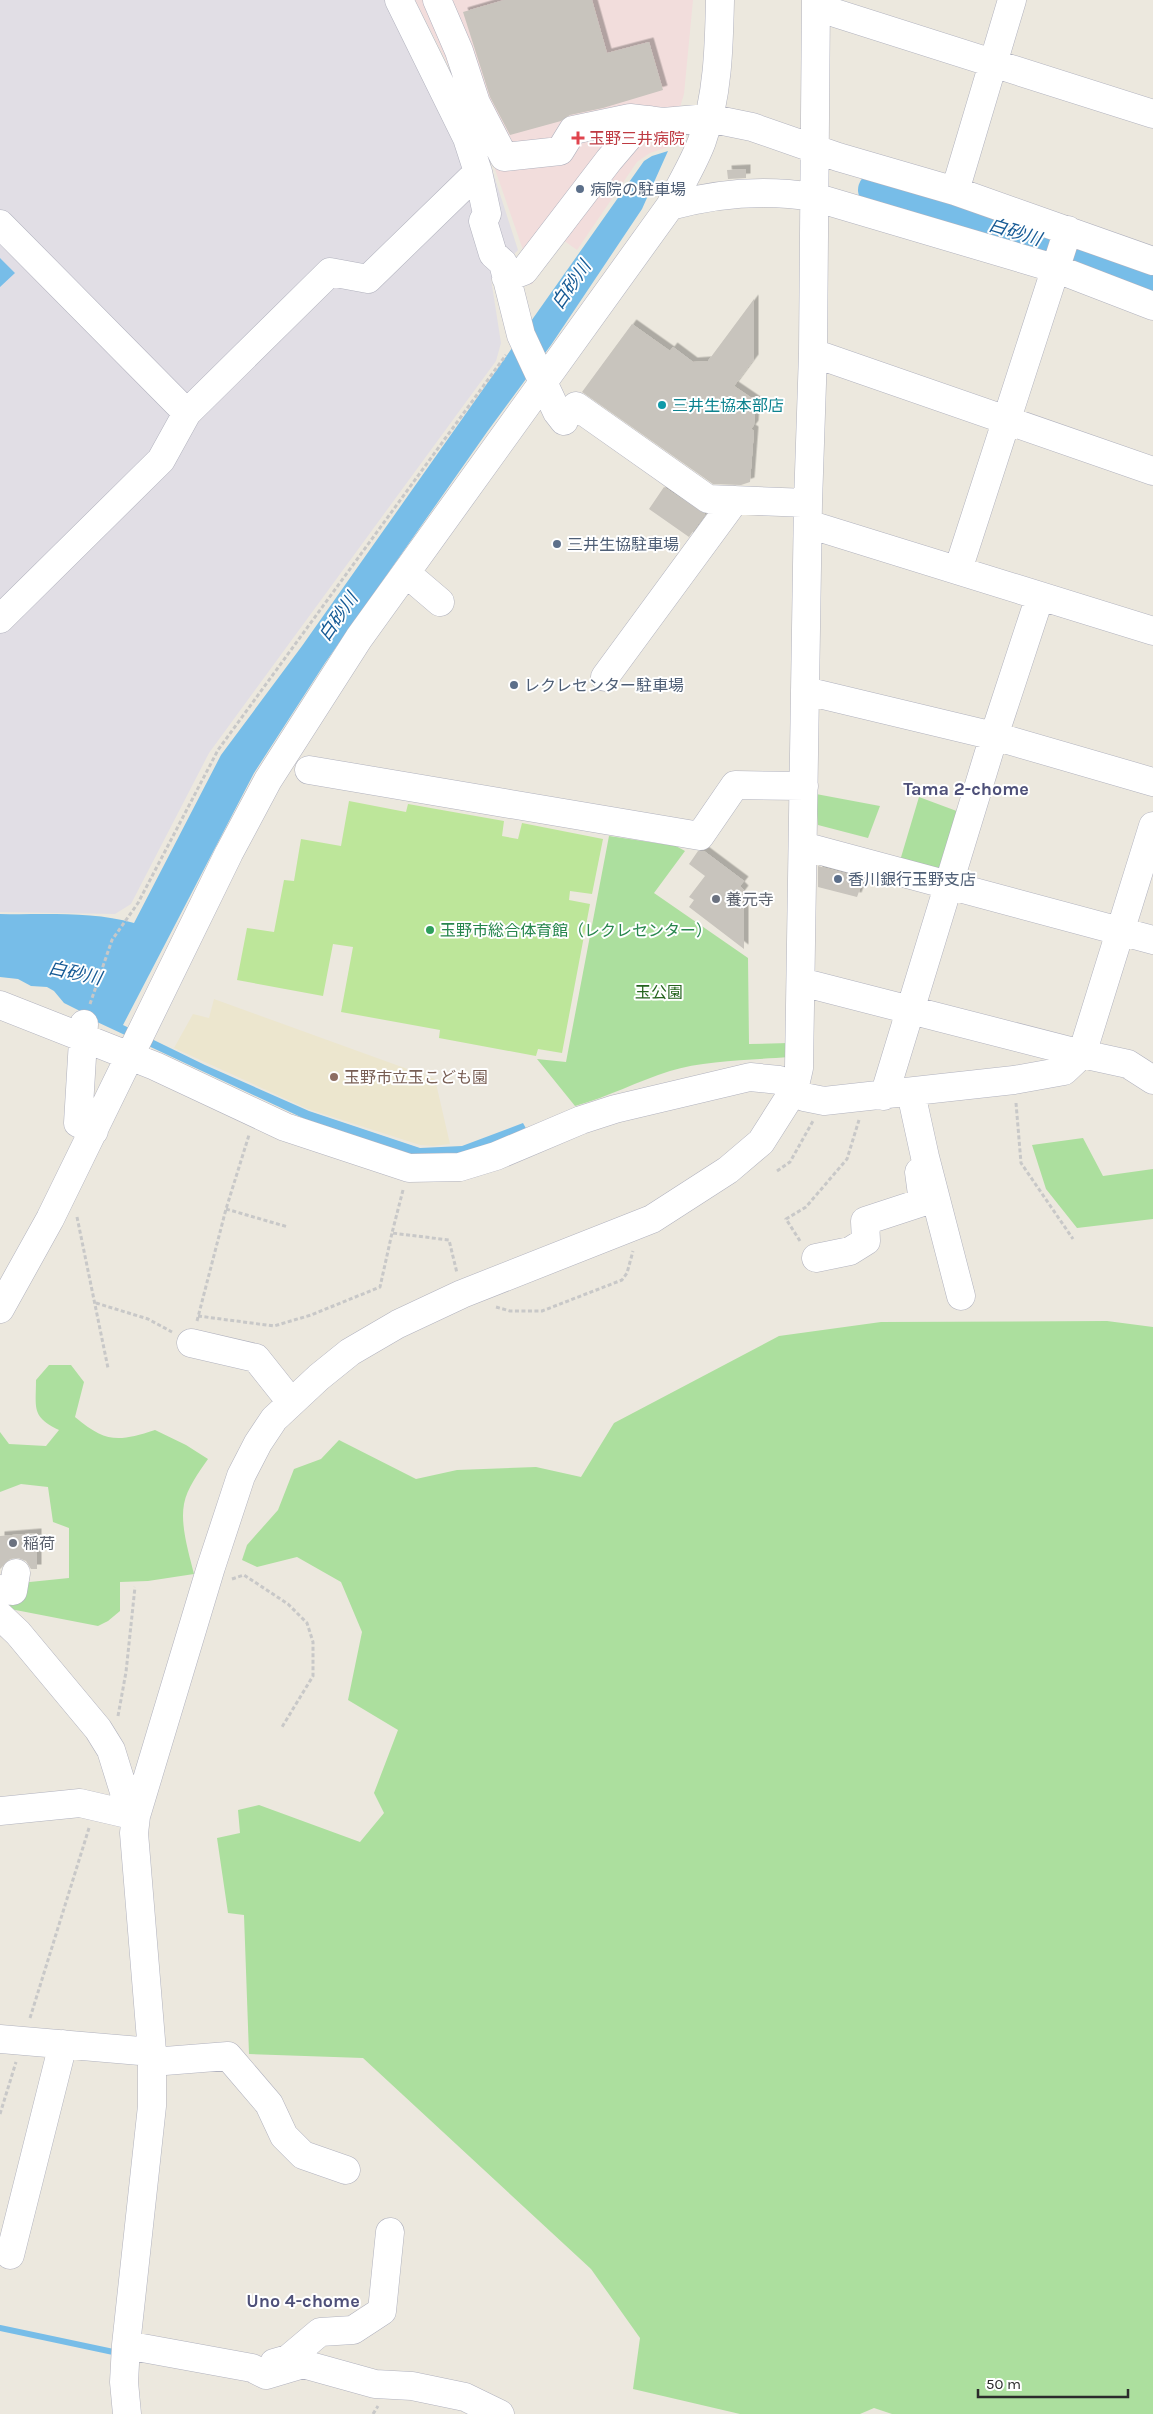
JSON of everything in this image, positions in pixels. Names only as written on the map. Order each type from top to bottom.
[{"type":"street","points":[[399,0],[454,109],[478,172],[488,214],[482,221],[493,254],[505,271],[521,333],[540,375],[570,413],[708,499],[735,500],[808,514],[958,570],[1153,631]]},
{"type":"street","points":[[436,0],[459,51],[476,103],[504,157],[560,151],[573,130],[630,118],[663,122],[708,118],[752,127],[814,150],[955,192],[1062,251],[1153,306]]},
{"type":"street","points":[[0,1309],[50,1220],[229,852],[268,780],[354,646],[406,573],[540,375],[670,206],[702,141],[708,118],[719,45],[720,0]]},
{"type":"street","points":[[955,192],[1012,0]]},
{"type":"street","points":[[127,2414],[124,2382],[126,2345],[152,2106],[152,2057],[134,1833],[136,1816],[221,1573],[241,1476],[258,1443],[274,1419],[291,1402],[350,1352],[398,1324],[462,1294],[640,1224],[728,1170],[761,1142],[794,1090],[799,1068],[804,846],[808,514],[813,353],[816,4],[993,64],[1153,114]]},
{"type":"street","points":[[505,271],[524,271],[609,160],[632,133],[650,120]]},
{"type":"street","points":[[0,619],[161,460],[187,413],[330,272],[368,279],[478,172]]},
{"type":"street","points":[[670,206],[724,194],[770,194],[814,197],[1062,251],[1153,261]]},
{"type":"street","points":[[0,224],[187,413]]},
{"type":"street","points":[[958,570],[1005,420],[1062,251]]},
{"type":"street","points":[[813,353],[1153,471]]},
{"type":"street","points":[[605,676],[735,500]]},
{"type":"street","points":[[406,573],[440,602]]},
{"type":"street","points":[[875,1097],[911,1011],[994,736],[1040,596]]},
{"type":"street","points":[[806,691],[994,736],[1153,782]]},
{"type":"street","points":[[309,770],[700,836],[735,785],[804,786]]},
{"type":"street","points":[[0,1005],[83,1030],[136,1043],[256,1113],[285,1127],[409,1168],[460,1167],[496,1156],[581,1120],[607,1112],[750,1078],[779,1080],[804,1097],[824,1101],[911,1093],[1014,1080],[1064,1071],[1082,1054],[1153,826]]},
{"type":"street","points":[[804,846],[1153,940]]},
{"type":"street","points":[[801,982],[1128,1064],[1153,1080]]},
{"type":"street","points":[[83,1030],[78,1123],[94,1131]]},
{"type":"street","points":[[911,1093],[928,1169],[961,1296]]},
{"type":"street","points":[[812,1249],[850,1251],[866,1241],[865,1221],[923,1202],[919,1172],[928,1169]]},
{"type":"street","points":[[191,1342],[256,1358],[291,1402]]},
{"type":"street","points":[[0,1616],[18,1633],[98,1729],[112,1750],[125,1795],[136,1816]]},
{"type":"street","points":[[0,1811],[80,1802],[136,1816]]},
{"type":"street","points":[[11,2040],[63,2044],[152,2057],[228,2056],[269,2104],[284,2136],[303,2155],[346,2170]]},
{"type":"street","points":[[10,2255],[63,2044]]},
{"type":"street","points":[[252,2368],[288,2359],[320,2332],[353,2330],[382,2311],[390,2232]]},
{"type":"street","points":[[126,2345],[252,2368],[266,2376],[302,2364],[375,2384],[412,2386],[465,2397],[500,2414]]},
{"type":"path","points":[[83,1030],[112,940],[126,917],[138,903],[218,750],[521,333]]},
{"type":"path","points":[[1014,1080],[1021,1163],[1073,1239]]},
{"type":"path","points":[[812,1249],[802,1243],[786,1219],[806,1208],[847,1159],[875,1097]]},
{"type":"path","points":[[777,1171],[790,1162],[824,1101]]},
{"type":"path","points":[[96,1303],[148,1319],[191,1342],[226,1209],[256,1113]]},
{"type":"path","points":[[198,1316],[274,1326],[311,1314],[380,1287],[409,1168]]},
{"type":"path","points":[[226,1209],[288,1227]]},
{"type":"path","points":[[77,1214],[108,1368]]},
{"type":"path","points":[[494,1306],[510,1311],[542,1311],[622,1280],[627,1273],[640,1224]]},
{"type":"path","points":[[392,1233],[449,1240],[462,1294]]},
{"type":"path","points":[[221,1573],[244,1575],[288,1604],[307,1624],[313,1642],[313,1676],[282,1727]]},
{"type":"path","points":[[112,1750],[126,1672],[135,1587]]},
{"type":"path","points":[[0,2114],[11,2040],[96,1806]]},
{"type":"shaded area","points":[[0,0],[412,0],[487,154],[518,250],[491,279],[501,343],[496,361],[209,753],[131,904],[115,914],[0,912]]},
{"type":"shaded area","name":"玉野三井病院","points":[[415,0],[693,0],[684,94],[668,147],[650,153],[637,162],[577,250],[563,240],[531,285],[523,250],[481,129]]},
{"type":"shaded area","points":[[214,999],[435,1079],[450,1144],[420,1145],[308,1109],[174,1048],[193,1014],[209,1018]]},
{"type":"green space","points":[[816,794],[880,806],[868,838],[818,825]]},
{"type":"green space","points":[[919,797],[962,813],[942,877],[899,864]]},
{"type":"green space","name":"玉野市総合体育館（レクレセンター）","points":[[349,801],[406,812],[408,804],[504,821],[502,836],[518,839],[522,823],[603,839],[592,894],[570,891],[569,900],[590,904],[562,1053],[538,1049],[536,1056],[439,1038],[440,1030],[341,1012],[353,947],[333,944],[323,996],[237,980],[247,928],[274,932],[284,880],[294,881],[301,839],[341,846]]},
{"type":"green space","name":"玉公園","points":[[609,836],[676,846],[685,851],[654,893],[748,958],[749,1044],[789,1043],[789,1057],[683,1067],[575,1106],[537,1059],[566,1062]]},
{"type":"green space","points":[[1083,1138],[1103,1176],[1153,1169],[1153,1219],[1077,1228],[1046,1189],[1032,1145]]},
{"type":"green space","points":[[1107,1321],[1153,1327],[1153,2414],[892,2414],[874,2408],[860,2414],[740,2414],[633,2389],[640,2338],[591,2269],[363,2058],[249,2054],[244,1915],[228,1913],[217,1838],[240,1833],[238,1810],[259,1805],[360,1842],[384,1813],[374,1793],[398,1730],[348,1700],[362,1632],[341,1582],[297,1557],[257,1567],[242,1560],[247,1545],[278,1510],[294,1469],[321,1459],[339,1440],[416,1479],[457,1470],[536,1467],[581,1477],[614,1423],[779,1336],[881,1322]]},
{"type":"green space","points":[[49,1365],[71,1365],[84,1382],[75,1417],[95,1432],[113,1438],[122,1438],[155,1430],[186,1445],[208,1459],[191,1486],[183,1512],[184,1530],[194,1574],[148,1581],[120,1582],[120,1611],[108,1621],[98,1626],[0,1607],[20,1583],[69,1578],[69,1528],[53,1522],[48,1487],[21,1484],[0,1492],[0,1432],[9,1444],[46,1446],[59,1430],[39,1416],[36,1405],[36,1380]]},
{"type":"water","points":[[668,151],[642,209],[551,345],[487,432],[325,663],[254,773],[123,1025],[205,1065],[309,1111],[420,1148],[462,1146],[523,1123],[528,1132],[463,1155],[419,1157],[305,1119],[95,1021],[64,1003],[54,991],[47,987],[31,986],[18,979],[0,977],[0,914],[84,915],[134,923],[221,755],[302,646],[644,161],[652,156]]},
{"type":"water","points":[[0,258],[15,273],[0,287]]},
{"type":"building","points":[[504,0],[592,0],[607,53],[649,42],[663,90],[603,108],[570,115],[561,121],[510,135],[490,97],[463,12]]},
{"type":"building","points":[[746,169],[746,178],[728,179],[727,170]]},
{"type":"building","name":"三井生協本部店","points":[[754,299],[754,359],[734,386],[756,401],[754,425],[751,429],[754,431],[750,482],[741,485],[713,484],[582,392],[632,324],[670,351],[673,347],[693,362],[708,361]]},
{"type":"building","points":[[664,487],[705,514],[689,537],[649,509]]},
{"type":"building","name":"養元寺","points":[[698,851],[704,851],[744,881],[740,886],[744,890],[738,898],[744,904],[744,949],[689,907],[694,900],[689,897],[705,876],[689,864]]},
{"type":"building","name":"香川銀行玉野支店","points":[[818,866],[864,878],[857,897],[818,887]]},
{"type":"building","points":[[37,1533],[37,1569],[31,1569],[26,1561],[18,1558],[10,1559],[0,1569],[0,1536]]},
{"type":"waterway","name":"白砂川","points":[[876,190],[1071,249],[1153,279]]},
{"type":"waterway","points":[[0,2328],[118,2353]]},
{"type":"place","name":"玉野三井病院","points":[[578,138]]},
{"type":"place","name":"病院の駐車場","points":[[580,189]]},
{"type":"place","name":"三井生協本部店","points":[[662,405]]},
{"type":"place","name":"三井生協駐車場","points":[[557,544]]},
{"type":"place","name":"レクレセンター駐車場","points":[[514,685]]},
{"type":"place","name":"香川銀行玉野支店","points":[[838,879]]},
{"type":"place","name":"養元寺","points":[[716,899]]},
{"type":"place","name":"玉野市総合体育館（レクレセンター）","points":[[430,930]]},
{"type":"place","name":"玉野市立玉こども園","points":[[334,1077]]},
{"type":"place","name":"稲荷","points":[[13,1543]]},
{"type":"district","name":"Tama 2-chome","points":[[966,789]]},
{"type":"district","name":"Uno 4-chome","points":[[303,2301]]}]
